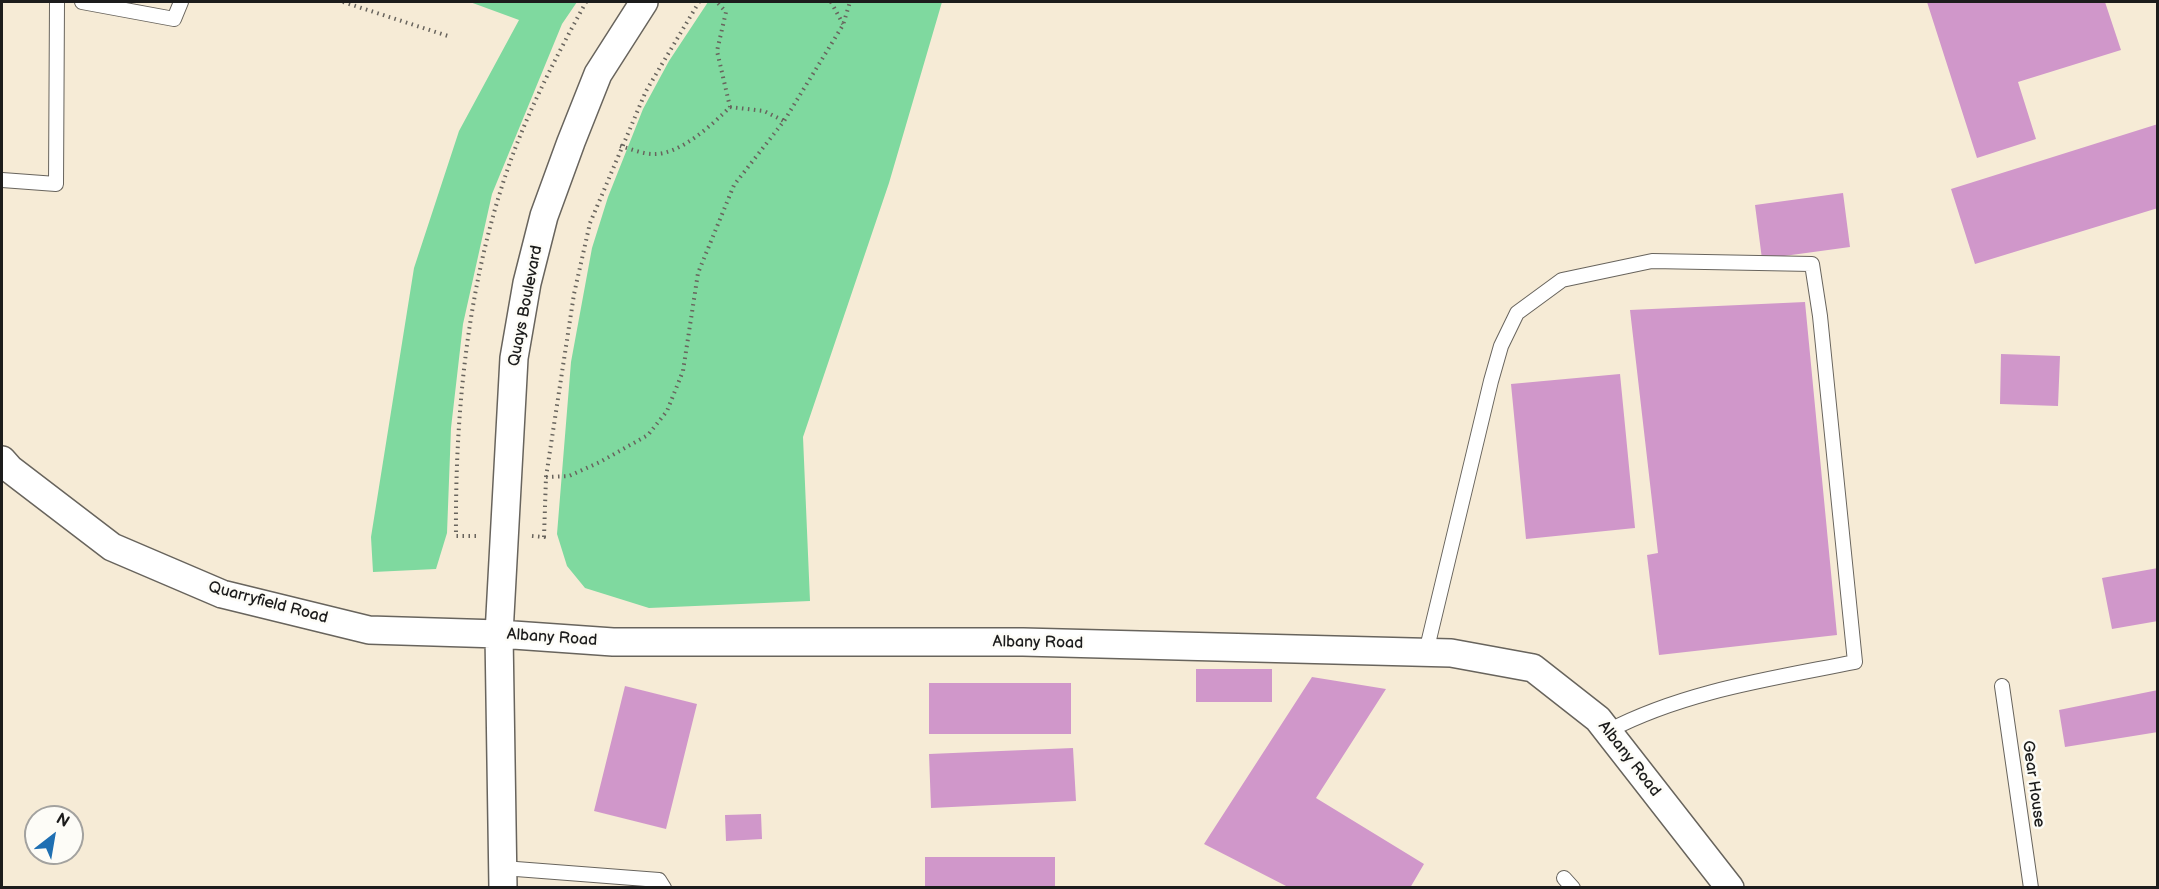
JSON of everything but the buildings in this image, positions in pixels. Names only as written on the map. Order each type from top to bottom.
[{"type":"street","name":"Quays Boulevard","points":[[499,634],[514,358],[527,283],[544,216],[597,74],[644,2]]},
{"type":"street","name":"Quarryfield Road","points":[[2,460],[10,469],[111,547],[222,594],[369,630],[499,634]]},
{"type":"street","name":"Albany Road","points":[[503,878],[499,634],[613,642],[1023,642],[1426,652],[1451,653],[1533,668],[1598,718],[1730,888]]},
{"type":"lane","points":[[2,180],[56,184],[57,2]]},
{"type":"lane","points":[[82,2],[174,19],[181,2]]},
{"type":"lane","points":[[1426,652],[1491,381],[1501,346],[1517,313],[1562,280],[1652,261],[1812,264],[1820,316],[1855,662],[1687,697],[1644,712],[1608,731]]},
{"type":"lane","name":"Gear House","points":[[2002,686],[2031,888]]},
{"type":"lane","points":[[503,878],[659,880],[664,888]]},
{"type":"path","points":[[343,2],[448,36]]},
{"type":"path","points":[[717,2],[726,12],[717,51],[730,107]]},
{"type":"path","points":[[831,2],[843,24]]},
{"type":"path","points":[[546,477],[569,476],[600,462],[648,435],[667,411],[683,371],[698,273],[734,185],[784,121],[843,24],[850,2]]},
{"type":"path","points":[[730,107],[764,111],[784,121]]},
{"type":"path","points":[[621,146],[655,155],[677,147],[706,131],[730,107]]},
{"type":"green space","points":[[470,2],[577,2],[562,24],[492,194],[463,324],[451,428],[447,533],[436,569],[373,572],[371,537],[414,268],[459,131],[519,20]]},
{"type":"green space","points":[[708,2],[942,2],[889,183],[803,437],[810,601],[649,608],[585,588],[567,566],[557,534],[571,362],[592,248],[608,197],[643,109],[669,61]]}]
